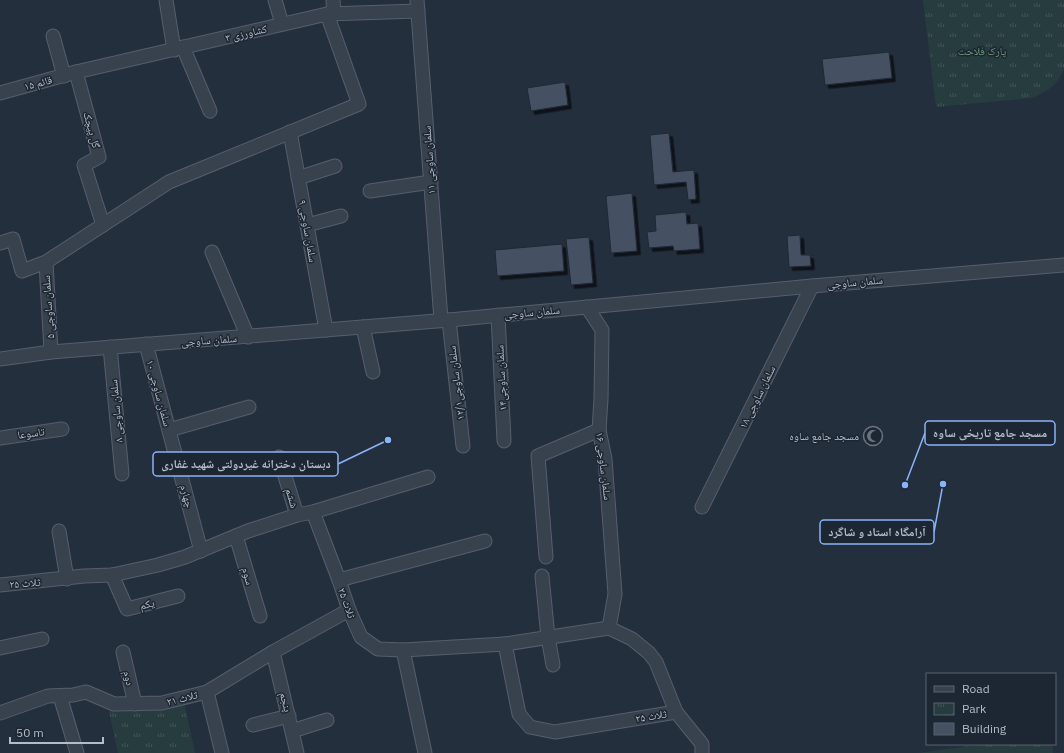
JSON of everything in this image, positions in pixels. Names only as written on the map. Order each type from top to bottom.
[{"type":"street","points":[[166,0],[179,49],[210,111]]},
{"type":"street","points":[[275,0],[282,24]]},
{"type":"street","points":[[0,243],[14,239],[22,271],[46,262],[168,182],[359,104],[331,14],[333,0]]},
{"type":"street","name":"کشاورزی ۳","points":[[70,74],[282,24],[331,14],[418,5]]},
{"type":"street","name":"سلمان ساوجی ۱۱","points":[[418,5],[430,182],[445,320]]},
{"type":"street","points":[[53,36],[70,74]]},
{"type":"street","name":"قائم ۱۵","points":[[0,93],[70,74]]},
{"type":"street","name":"گل پیچک","points":[[70,74],[100,157],[84,164],[103,224]]},
{"type":"street","name":"سلمان ساوجی ۹","points":[[290,132],[326,330]]},
{"type":"street","points":[[298,178],[335,166]]},
{"type":"street","points":[[370,191],[430,182]]},
{"type":"street","points":[[307,226],[341,216]]},
{"type":"street","points":[[212,252],[248,337]]},
{"type":"street","name":"سلمان ساوجی ۵","points":[[46,262],[51,352]]},
{"type":"street","name":"سلمان ساوجی","points":[[0,358],[51,352],[248,337],[812,286],[1064,265]]},
{"type":"street","name":"سلمان ساوجی ۱۸","points":[[702,507],[812,286]]},
{"type":"street","name":"سلمان ساوجی ۱۶","points":[[587,307],[602,330],[601,399],[598,430],[605,458],[615,594],[609,628]]},
{"type":"street","name":"سلمان ساوجی۱۴","points":[[498,315],[504,441]]},
{"type":"street","name":"سلمان ساوجی۱۲/۱","points":[[445,320],[463,446]]},
{"type":"street","points":[[364,326],[373,372]]},
{"type":"street","name":"سلمان ساوجی ۱۰","points":[[146,344],[170,436]]},
{"type":"street","name":"سلمان ساوجی ۸","points":[[110,348],[122,474]]},
{"type":"street","points":[[170,436],[250,407]]},
{"type":"street","name":"تاسوعا","points":[[0,438],[62,429]]},
{"type":"street","points":[[546,557],[538,456],[598,430]]},
{"type":"street","name":"چهارم","points":[[170,436],[201,551]]},
{"type":"street","name":"ششم","points":[[279,457],[297,515]]},
{"type":"street","points":[[313,512],[428,477]]},
{"type":"street","name":"ثلاث ۲۵","points":[[0,585],[84,576],[112,575],[185,558],[248,531],[297,515],[313,512],[339,580],[348,610],[361,637],[378,649],[403,650],[505,644],[519,714],[530,727],[555,732],[676,712]]},
{"type":"street","points":[[59,531],[67,579]]},
{"type":"street","name":"سوم","points":[[236,536],[260,616]]},
{"type":"street","points":[[339,580],[485,540]]},
{"type":"street","name":"یکم","points":[[112,575],[127,609],[178,596]]},
{"type":"street","points":[[542,576],[548,637],[553,665]]},
{"type":"street","name":"ثلاث ۲۱","points":[[0,713],[48,696],[73,695],[86,692],[114,704],[135,704],[162,703],[207,692],[273,652],[348,610]]},
{"type":"street","points":[[505,644],[609,628],[632,639],[649,653],[656,662],[676,712],[702,744],[702,753]]},
{"type":"street","points":[[0,648],[42,638]]},
{"type":"street","points":[[403,650],[426,753]]},
{"type":"street","name":"دوم","points":[[123,652],[135,704]]},
{"type":"street","name":"پنجم","points":[[273,652],[297,753]]},
{"type":"street","points":[[207,692],[222,753]]},
{"type":"street","points":[[60,696],[77,753]]},
{"type":"street","points":[[253,725],[289,716]]},
{"type":"street","points":[[292,731],[326,720]]},
{"type":"green space","name":"پارک فلاحت","points":[[923,0],[1064,0],[1064,68],[1062,74],[1052,87],[1032,98],[936,107]]},
{"type":"green space","points":[[184,702],[195,753],[118,753],[109,711],[152,710]]},
{"type":"green space","points":[[977,745],[1052,745],[1053,753],[918,753]]},
{"type":"building","points":[[889,52],[892,78],[825,85],[822,59]]},
{"type":"building","points":[[565,82],[568,105],[531,111],[527,88]]},
{"type":"building","points":[[669,133],[673,172],[694,170],[696,199],[688,200],[686,182],[654,185],[650,135]]},
{"type":"building","points":[[632,193],[637,251],[611,253],[606,196]]},
{"type":"building","points":[[686,212],[687,224],[698,223],[700,249],[674,251],[673,246],[649,248],[647,232],[656,231],[655,215]]},
{"type":"building","points":[[800,235],[801,255],[810,255],[811,266],[789,267],[787,236]]},
{"type":"building","points":[[589,237],[593,283],[571,285],[566,239]]},
{"type":"building","points":[[562,244],[564,271],[497,276],[495,250]]},
{"type":"place","name":"مسجد جامع ساوه","points":[[873,436]]},
{"type":"place","name":"دبستان دخترانه غیردولتی شهید غفاری","points":[[388,440]]},
{"type":"place","name":"آرامگاه استاد و شاگرد","points":[[943,484]]},
{"type":"place","name":"مسجد جامع تاریخی ساوه","points":[[905,485]]}]
